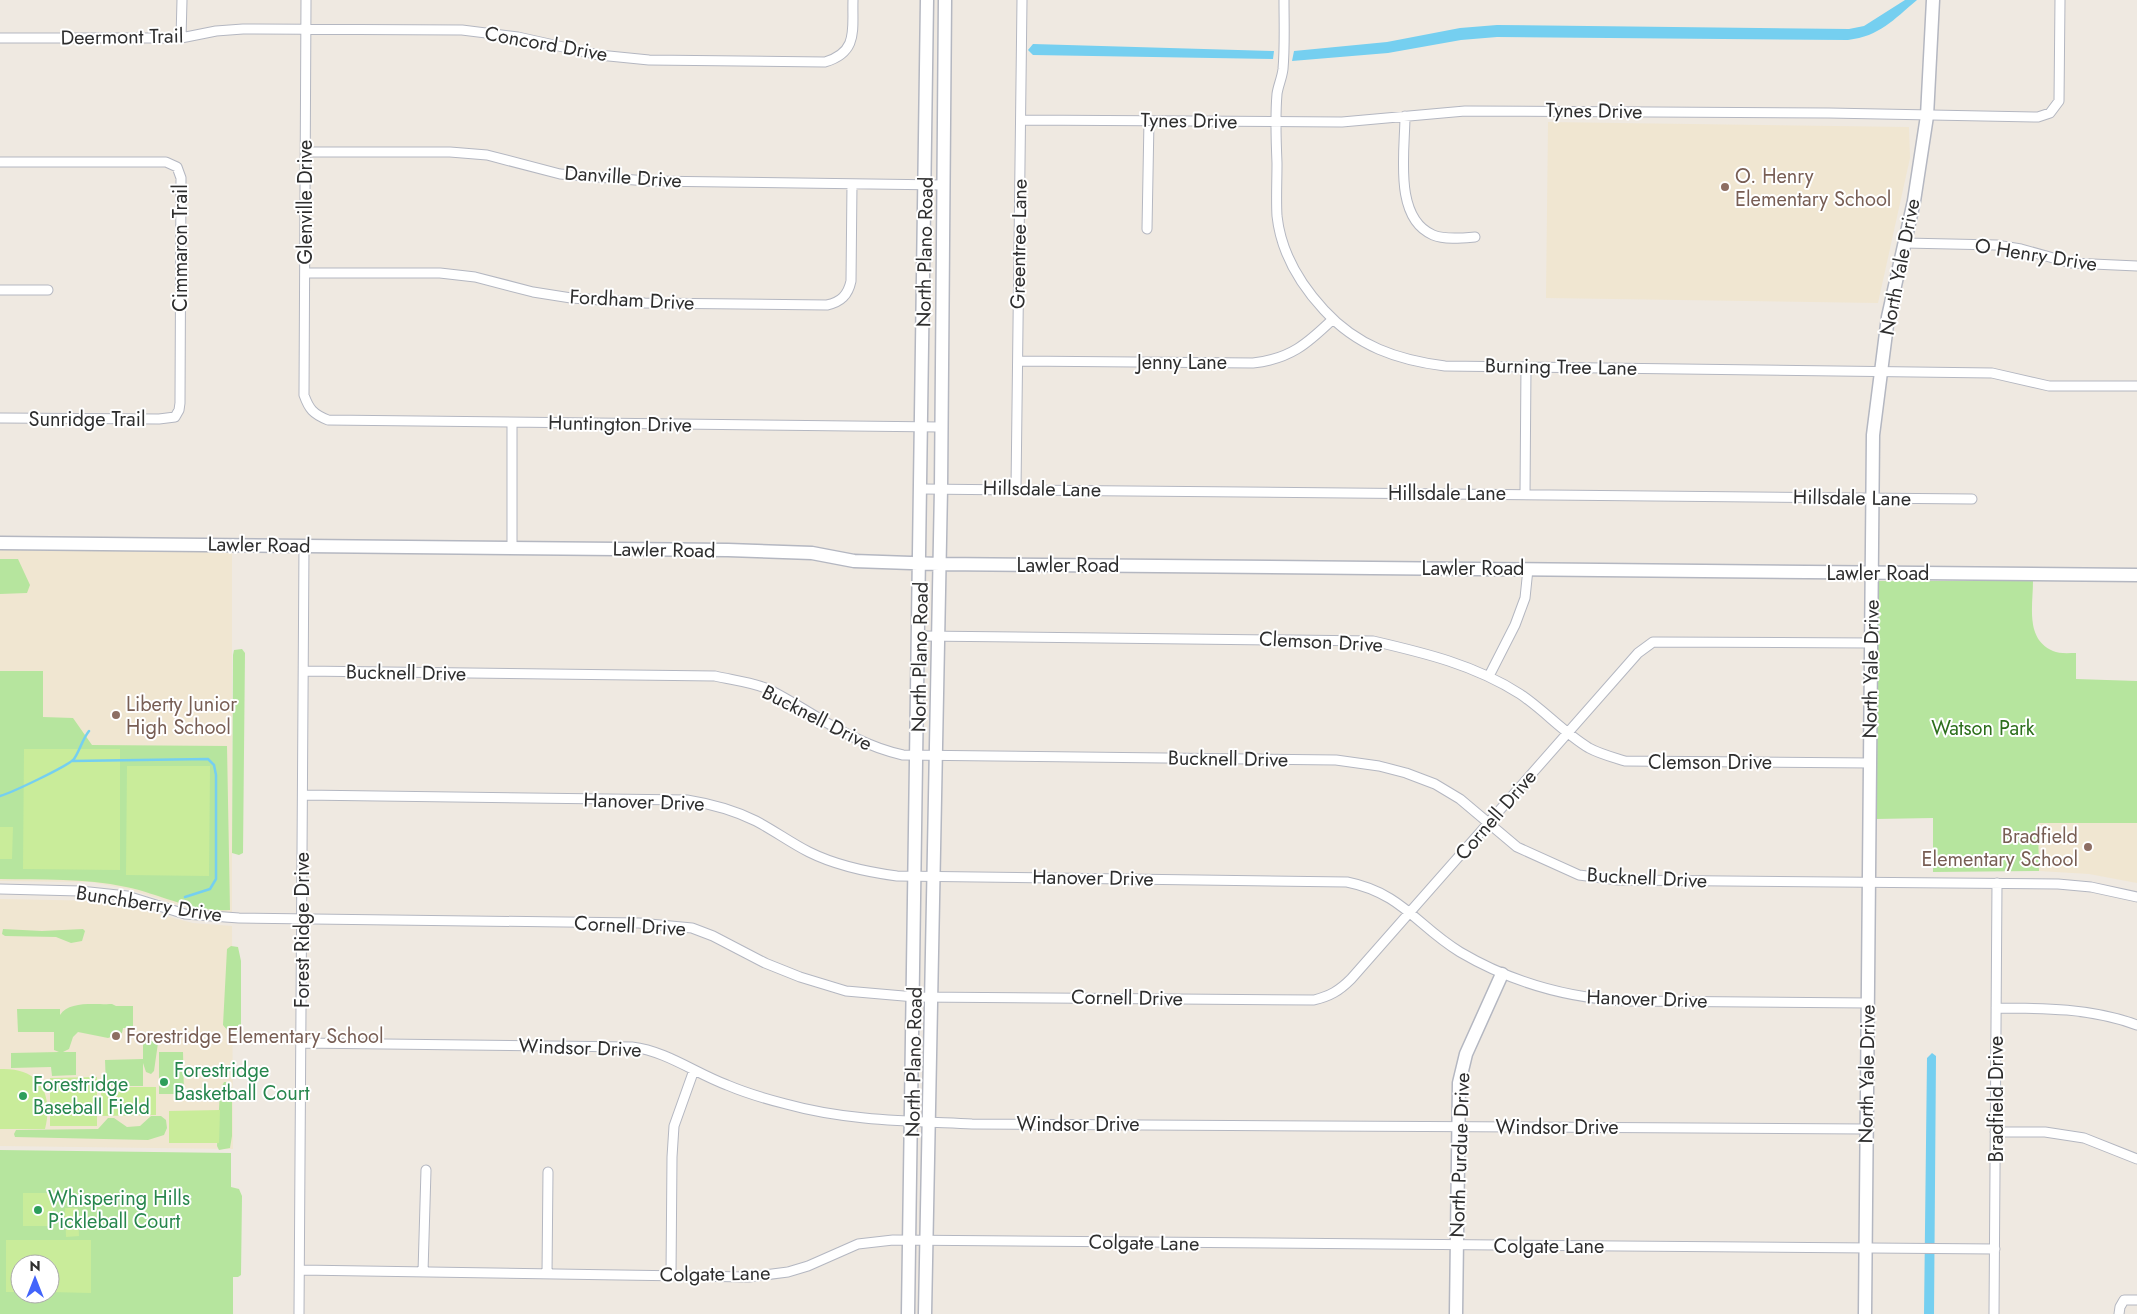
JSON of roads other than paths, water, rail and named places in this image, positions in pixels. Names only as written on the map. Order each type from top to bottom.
[{"type":"street","points":[[181,38],[182,0]]},
{"type":"street","name":"Glenville Drive","points":[[306,0],[304,395],[307,403]]},
{"type":"street","name":"Concord Drive","points":[[243,29],[462,30],[518,37],[598,56],[649,60],[825,62],[837,58],[846,52],[852,39],[853,0]]},
{"type":"street","name":"North Plano Road","points":[[908,1314],[923,564],[922,427],[927,0]]},
{"type":"street","name":"North Plano Road","points":[[925,1314],[938,564],[941,488],[945,0]]},
{"type":"street","name":"Greentree Lane","points":[[1016,489],[1022,0]]},
{"type":"street","name":"Burning Tree Lane","points":[[1284,0],[1283,66],[1277,92],[1276,122],[1277,217],[1294,270],[1301,282],[1333,319],[1348,333],[1365,343],[1406,360],[1445,366],[1992,373],[2049,386],[2137,386]]},
{"type":"street","name":"North Yale Drive","points":[[1865,1314],[1873,435],[1888,317],[1905,243],[1927,116],[1933,0]]},
{"type":"street","name":"Tynes Drive","points":[[1021,120],[1342,122],[1465,111],[1927,116],[2002,115],[2038,117],[2050,113],[2059,101],[2060,0]]},
{"type":"street","name":"Deermont Trail","points":[[0,38],[181,38],[216,31],[243,29]]},
{"type":"street","points":[[1405,116],[1404,188],[1406,203],[1412,215],[1423,228],[1433,235],[1449,238],[1476,238]]},
{"type":"street","points":[[1147,229],[1149,120]]},
{"type":"street","name":"Danville Drive","points":[[306,152],[450,152],[487,156],[560,174],[647,182],[943,185]]},
{"type":"street","name":"Cimmaron Trail","points":[[0,162],[166,162],[177,167],[181,178],[180,357],[179,410],[175,417]]},
{"type":"street","name":"Fordham Drive","points":[[305,273],[440,273],[475,277],[533,292],[645,303],[827,305],[838,303],[844,298],[851,281],[852,184]]},
{"type":"street","name":"O Henry Drive","points":[[1905,243],[1996,245],[2021,249],[2071,263],[2137,266]]},
{"type":"street","points":[[0,290],[48,290]]},
{"type":"street","name":"Jenny Lane","points":[[1018,361],[1254,363],[1273,360],[1308,343],[1333,319]]},
{"type":"street","points":[[1525,494],[1526,366]]},
{"type":"street","name":"Huntington Drive","points":[[307,403],[309,410],[328,420],[940,427]]},
{"type":"street","name":"Sunridge Trail","points":[[0,418],[159,419],[175,417]]},
{"type":"street","points":[[512,423],[512,548]]},
{"type":"street","name":"Hillsdale Lane","points":[[922,489],[1972,499]]},
{"type":"street","name":"Lawler Road","points":[[0,543],[812,553],[854,561],[923,564],[2137,575]]},
{"type":"street","name":"Forest Ridge Drive","points":[[299,1314],[304,546]]},
{"type":"street","points":[[1489,676],[1515,625],[1525,598],[1528,569]]},
{"type":"street","name":"Clemson Drive","points":[[921,636],[1323,639],[1374,642],[1434,655],[1489,676],[1520,694],[1588,748],[1606,756],[1625,760],[1870,763]]},
{"type":"street","name":"Cornell Drive","points":[[239,918],[639,923],[692,928],[713,936],[765,963],[800,977],[846,990],[915,997],[1314,1000],[1328,997],[1342,989],[1638,653],[1653,642],[1871,643]]},
{"type":"street","name":"Bucknell Drive","points":[[304,672],[715,676],[766,688],[849,736],[878,750],[902,755],[1336,760],[1379,766],[1406,773],[1434,784],[1460,799],[1517,847],[1579,875],[1618,880],[1868,884],[2058,884],[2091,887],[2137,897]]},
{"type":"street","name":"Hanover Drive","points":[[303,795],[687,800],[712,804],[734,811],[758,822],[809,852],[834,862],[860,871],[897,876],[1347,882],[1368,886],[1410,911],[1425,926],[1459,951],[1502,974],[1534,986],[1592,999],[1868,1003]]},
{"type":"street","name":"Bradfield Drive","points":[[1994,1314],[1997,884]]},
{"type":"street","name":"Bunchberry Drive","points":[[0,889],[80,891],[127,896],[185,914],[239,918]]},
{"type":"street","name":"North Purdue Drive","points":[[1456,1314],[1459,1083],[1466,1054],[1502,974]]},
{"type":"street","points":[[1996,1008],[2057,1009],[2097,1014],[2137,1025]]},
{"type":"street","name":"Windsor Drive","points":[[301,1043],[632,1047],[649,1049],[728,1086],[786,1104],[840,1116],[882,1121],[982,1124],[1866,1129]]},
{"type":"street","points":[[671,1275],[674,1126],[694,1070]]},
{"type":"street","points":[[1995,1132],[2045,1132],[2084,1138],[2137,1159]]},
{"type":"street","points":[[423,1272],[426,1170]]},
{"type":"street","points":[[548,1172],[548,1274]]},
{"type":"street","name":"Colgate Lane","points":[[300,1270],[769,1275],[808,1266],[858,1244],[910,1240],[1995,1249]]},
{"type":"street","points":[[2119,1314],[2124,1300],[2137,1300]]},
{"type":"water","points":[[1905,0],[1917,0],[1878,31],[1848,40],[1497,37],[1461,40],[1388,53],[1292,61],[1294,51],[1387,42],[1460,28],[1497,25],[1849,29],[1864,26]]},
{"type":"water","points":[[1033,44],[1274,51],[1273,59],[1033,55],[1028,50]]},
{"type":"water","points":[[1932,1053],[1936,1056],[1934,1314],[1924,1314],[1927,1058]]},
{"type":"waterway","points":[[0,796],[39,779],[70,762],[74,759],[89,731]]},
{"type":"waterway","points":[[72,761],[208,759],[214,765],[216,775],[216,879],[210,889],[185,897]]},
{"type":"place","name":"O. Henry Elementary School","points":[[1725,187]]},
{"type":"place","name":"Liberty Junior High School","points":[[116,715]]},
{"type":"place","name":"Bradfield Elementary School","points":[[2088,847]]},
{"type":"place","name":"Forestridge Elementary School","points":[[116,1036]]},
{"type":"place","name":"Forestridge Basketball Court","points":[[164,1082]]},
{"type":"place","name":"Forestridge Baseball Field","points":[[23,1096]]},
{"type":"place","name":"Whispering Hills Pickleball Court","points":[[38,1210]]},
{"type":"park label","name":"Watson Park","points":[[1983,728]]}]
